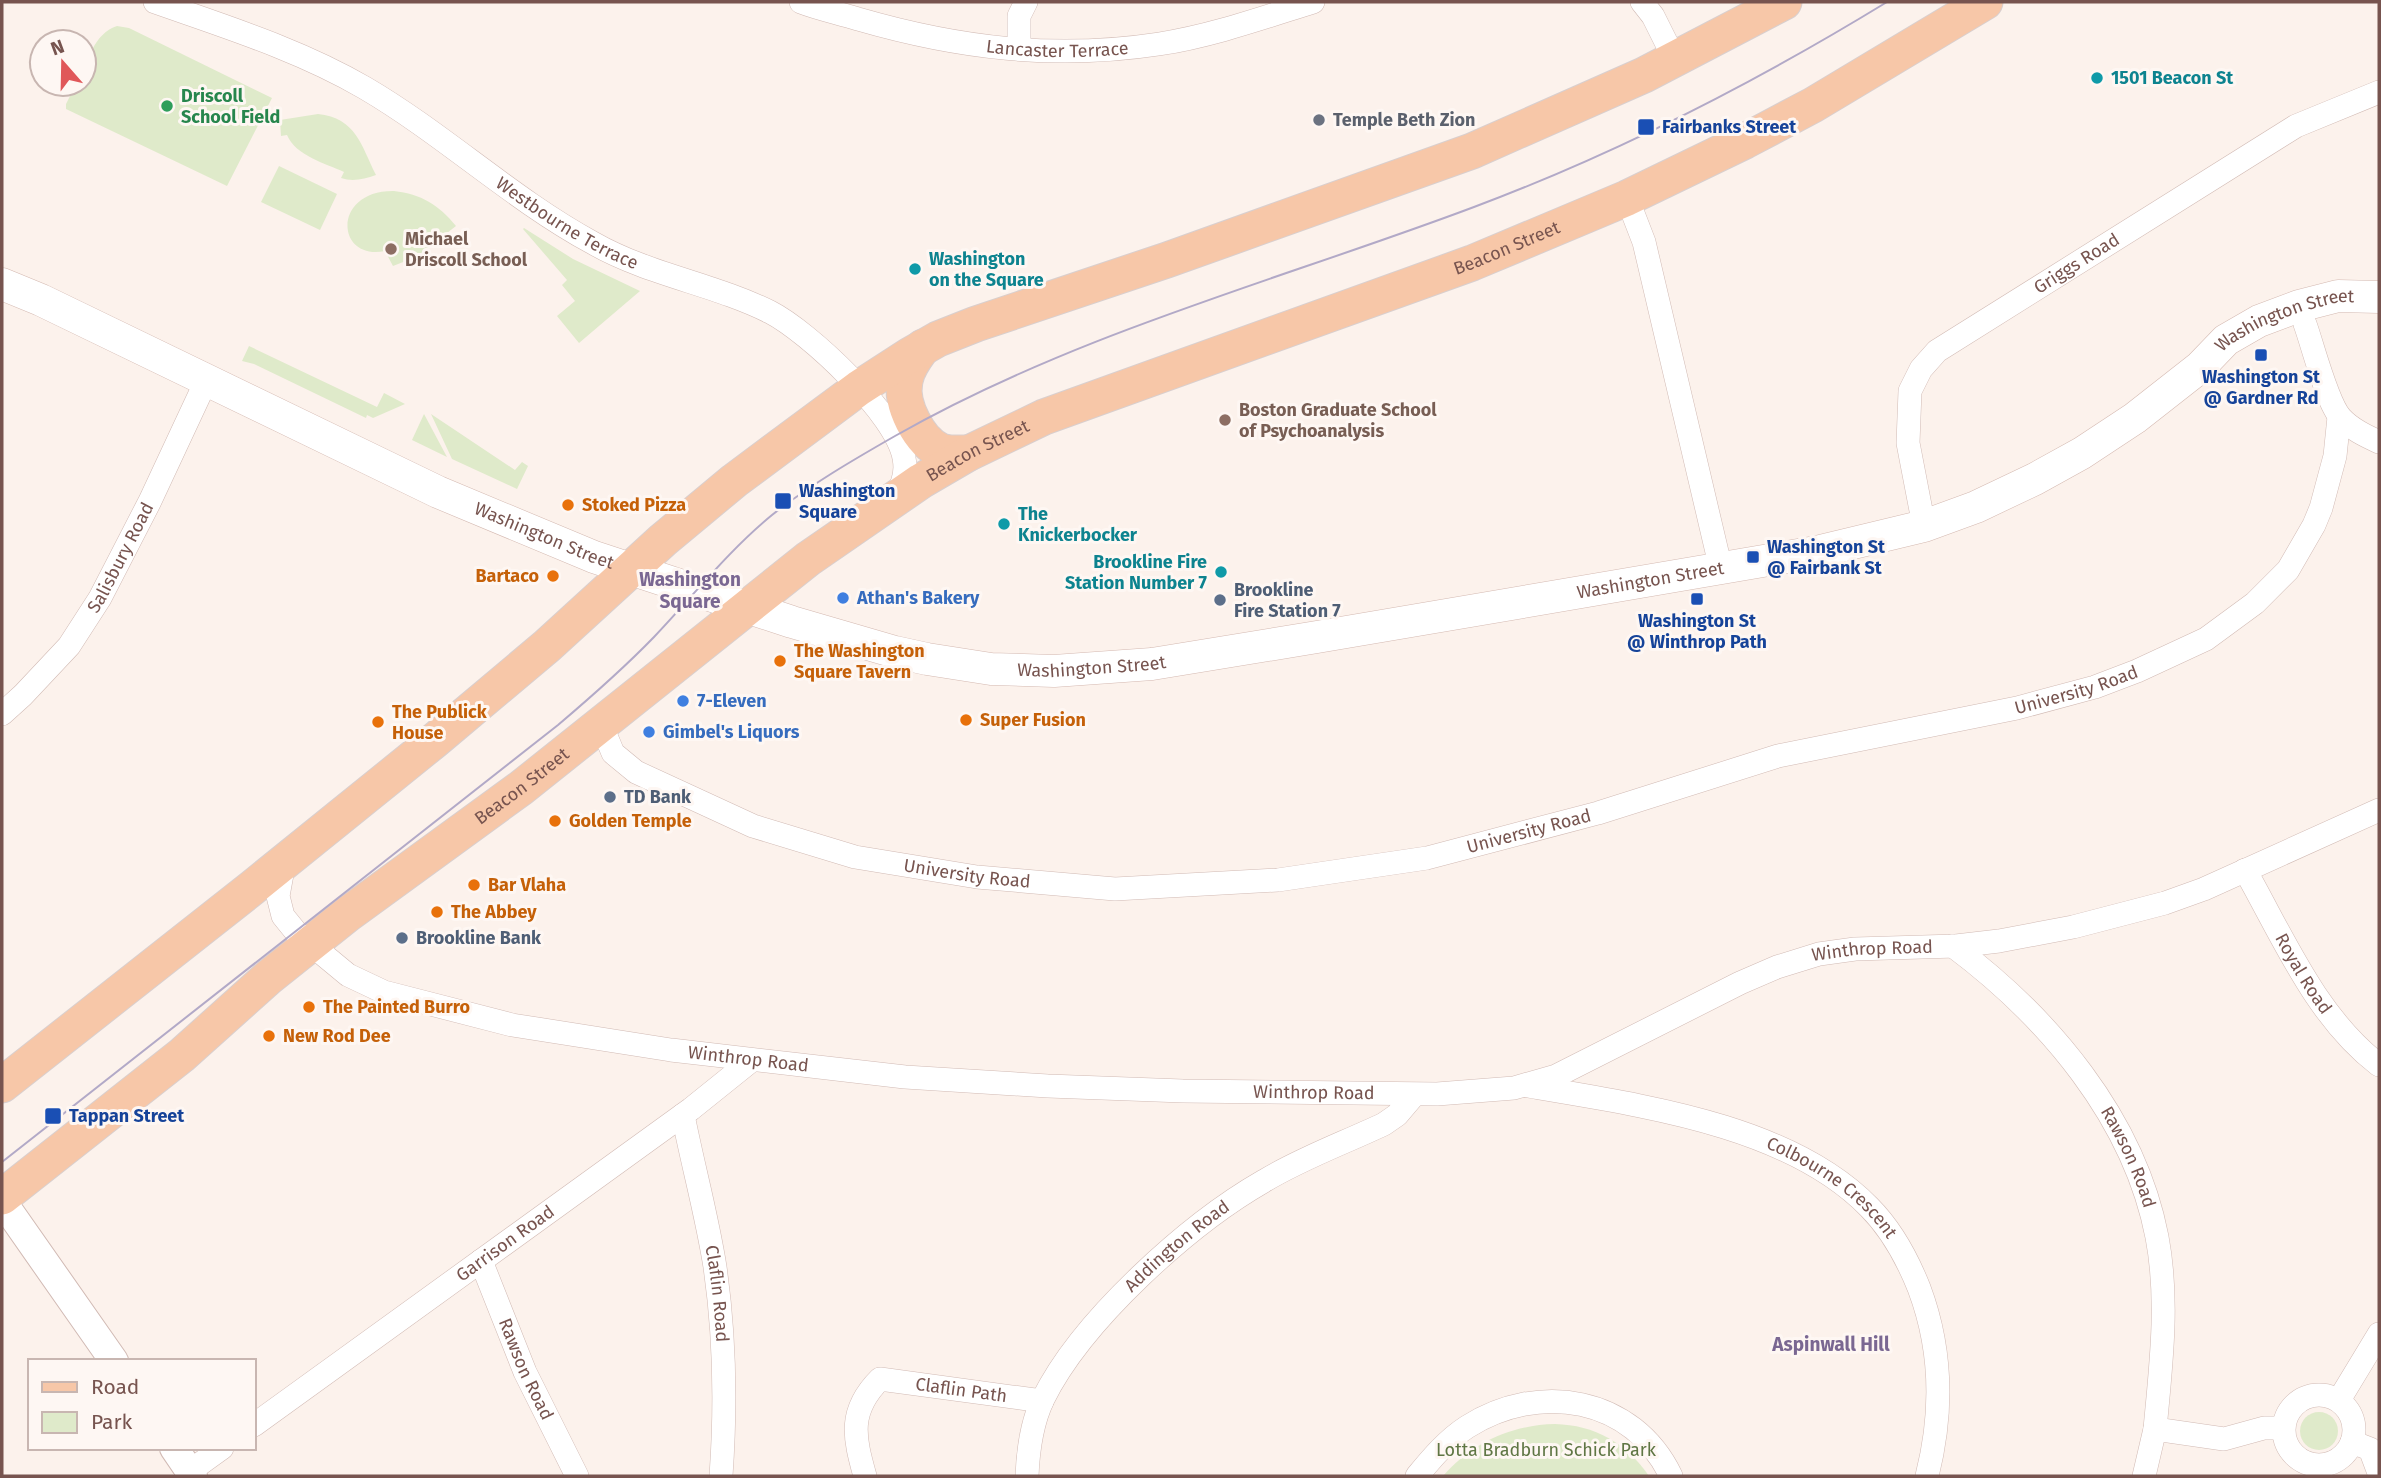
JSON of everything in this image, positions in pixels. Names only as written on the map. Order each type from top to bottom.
[{"type":"main road","points":[[2,1085],[284,863],[482,702],[663,540],[734,481],[859,388],[923,347],[967,328],[1472,151],[1675,60],[1784,2]]},
{"type":"main road","name":"Beacon Street","points":[[2,1199],[182,1055],[269,977],[377,893],[521,788],[808,559],[892,500],[968,453],[1074,405],[1472,263],[1627,198],[1813,105],[1985,2]]},
{"type":"main road","name":"Washington Street","points":[[2,284],[208,379],[466,504],[594,557],[867,645],[927,660],[991,669],[1085,670],[1152,664],[1721,569],[1816,552],[1924,526],[1976,507],[2070,459],[2135,418],[2200,367],[2226,340],[2266,318],[2339,296],[2379,297]]},
{"type":"main road","name":"Washington Street","points":[[2200,367],[2267,337],[2379,304]]},
{"type":"main road","points":[[923,347],[911,365],[904,384],[908,407],[930,444],[948,452],[968,453]]},
{"type":"street","name":"Westbourne Terrace","points":[[155,2],[276,46],[349,79],[407,114],[540,210],[594,244],[657,273],[759,307],[786,321],[817,345],[859,388],[891,428],[902,448],[905,471],[899,491],[892,500]]},
{"type":"street","name":"Lancaster Terrace","points":[[801,2],[934,39],[1018,49],[1078,52],[1161,44],[1217,32],[1313,2]]},
{"type":"street","points":[[1018,49],[1020,16],[1026,2]]},
{"type":"street","points":[[1642,2],[1653,16],[1675,60]]},
{"type":"street","name":"Griggs Road","points":[[1924,526],[1908,443],[1910,391],[1921,369],[1937,351],[2296,126],[2379,92]]},
{"type":"street","points":[[1627,198],[1644,242],[1721,569]]},
{"type":"street","points":[[2305,324],[2324,383],[2339,417],[2379,442]]},
{"type":"street","name":"Salisbury Road","points":[[2,714],[69,646],[100,598],[208,379]]},
{"type":"street","name":"University Road","points":[[601,724],[613,753],[622,763],[691,799],[752,826],[855,857],[977,877],[1115,888],[1278,880],[1427,858],[1598,814],[1778,756],[2017,708],[2082,690],[2137,671],[2206,639],[2255,604],[2288,570],[2321,508],[2335,456],[2339,417]]},
{"type":"street","name":"Winthrop Road","points":[[284,863],[278,891],[280,909],[289,925],[342,970],[366,985],[412,1000],[512,1025],[752,1060],[905,1077],[1048,1086],[1414,1095],[1487,1091],[1525,1085],[1567,1071],[1700,1001],[1777,967],[1819,954],[1841,950],[1953,946],[2028,937],[2144,909],[2186,896],[2379,810]]},
{"type":"street","name":"Royal Road","points":[[2245,870],[2321,1001],[2347,1036],[2379,1065]]},
{"type":"street","name":"Rawson Road","points":[[1953,946],[2003,988],[2061,1048],[2098,1095],[2130,1152],[2153,1220],[2161,1272],[2163,1337],[2155,1429],[2144,1476]]},
{"type":"street","name":"Garrison Road","points":[[256,1424],[683,1115],[752,1060]]},
{"type":"street","name":"Colbourne Crescent","points":[[1525,1085],[1634,1104],[1734,1131],[1812,1164],[1869,1206],[1888,1228],[1907,1261],[1934,1338],[1938,1375],[1937,1414],[1927,1476]]},
{"type":"street","name":"Addington Road","points":[[1027,1476],[1029,1450],[1042,1401],[1064,1364],[1084,1338],[1172,1248],[1261,1182],[1309,1157],[1384,1124],[1397,1115],[1414,1095]]},
{"type":"street","name":"Claflin Road","points":[[683,1115],[711,1244],[720,1307],[724,1365],[721,1476]]},
{"type":"street","points":[[2,1199],[113,1359]]},
{"type":"street","name":"Rawson Road","points":[[481,1261],[521,1365],[577,1476]]},
{"type":"street","points":[[2339,1400],[2379,1334]]},
{"type":"street","name":"Claflin Path","points":[[865,1476],[856,1420],[863,1400],[880,1379],[1042,1401]]},
{"type":"street","points":[[2329,1395],[2339,1400],[2353,1419],[2355,1431],[2352,1442],[2338,1460],[2315,1471],[2295,1456],[2286,1443],[2283,1427],[2295,1403],[2305,1397],[2329,1395]]},
{"type":"street","points":[[1417,1476],[1448,1441],[1485,1418],[1535,1403],[1571,1402],[1602,1410],[1626,1422],[1647,1440],[1671,1476]]},
{"type":"street","points":[[2155,1429],[2224,1439],[2264,1428],[2283,1427]]},
{"type":"street","points":[[2352,1442],[2370,1449],[2379,1472]]},
{"type":"street","points":[[175,1450],[192,1474],[220,1450]]},
{"type":"green space","name":"Driscoll School Field","points":[[117,26],[129,28],[272,98],[227,186],[66,109],[69,98],[98,98],[98,41]]},
{"type":"green space","points":[[318,114],[341,121],[349,127],[356,135],[376,175],[358,180],[341,178],[344,172],[304,154],[287,135],[281,136],[280,120]]},
{"type":"green space","points":[[279,166],[337,194],[320,230],[261,202]]},
{"type":"green space","points":[[394,191],[429,202],[456,226],[416,257],[393,266],[385,251],[368,251],[357,246],[350,236],[348,224],[351,212],[359,201],[374,194]]},
{"type":"green space","points":[[524,228],[573,259],[640,291],[579,343],[557,316],[575,301],[562,285],[567,280]]},
{"type":"green space","points":[[249,346],[377,407],[384,393],[405,404],[373,418],[367,415],[366,418],[254,364],[242,361]]},
{"type":"green space","points":[[424,414],[447,457],[412,440]]},
{"type":"green space","points":[[431,414],[515,470],[522,462],[528,466],[517,489],[452,459]]},
{"type":"green space","points":[[2319,1412],[2332,1418],[2338,1431],[2332,1444],[2319,1450],[2306,1444],[2300,1431],[2306,1418]]},
{"type":"green space","name":"Lotta Bradburn Schick Park","points":[[1555,1424],[1583,1428],[1608,1438],[1630,1454],[1649,1476],[1443,1476],[1467,1454],[1493,1438],[1523,1428]]},
{"type":"tram line","points":[[2,1162],[558,725],[643,649],[756,529],[786,504],[832,473],[895,436],[1035,367],[1180,310],[1474,207],[1633,140],[1737,88],[1887,2]]},
{"type":"place","name":"1501 Beacon St","points":[[2097,78]]},
{"type":"place","name":"Driscoll School Field","points":[[167,106]]},
{"type":"place","name":"Temple Beth Zion","points":[[1319,120]]},
{"type":"place","name":"Fairbanks Street","points":[[1646,127]]},
{"type":"place","name":"Michael Driscoll School","points":[[391,249]]},
{"type":"place","name":"Washington on the Square","points":[[915,269]]},
{"type":"place","name":"Washington St @ Gardner Rd","points":[[2261,355]]},
{"type":"place","name":"Boston Graduate School of Psychoanalysis","points":[[1225,420]]},
{"type":"place","name":"Washington Square","points":[[783,501]]},
{"type":"place","name":"Stoked Pizza","points":[[568,505]]},
{"type":"place","name":"The Knickerbocker","points":[[1004,524]]},
{"type":"place","name":"Washington St @ Fairbank St","points":[[1753,557]]},
{"type":"place","name":"Brookline Fire Station Number 7","points":[[1221,572]]},
{"type":"place","name":"Bartaco","points":[[553,576]]},
{"type":"place","name":"Athan's Bakery","points":[[843,598]]},
{"type":"place","name":"Washington St @ Winthrop Path","points":[[1697,599]]},
{"type":"place","name":"Brookline Fire Station 7","points":[[1220,600]]},
{"type":"place","name":"The Washington Square Tavern","points":[[780,661]]},
{"type":"place","name":"7-Eleven","points":[[683,701]]},
{"type":"place","name":"Super Fusion","points":[[966,720]]},
{"type":"place","name":"The Publick House","points":[[378,722]]},
{"type":"place","name":"Gimbel's Liquors","points":[[649,732]]},
{"type":"place","name":"TD Bank","points":[[610,797]]},
{"type":"place","name":"Golden Temple","points":[[555,821]]},
{"type":"place","name":"Bar Vlaha","points":[[474,885]]},
{"type":"place","name":"The Abbey","points":[[437,912]]},
{"type":"place","name":"Brookline Bank","points":[[402,938]]},
{"type":"place","name":"The Painted Burro","points":[[309,1007]]},
{"type":"place","name":"New Rod Dee","points":[[269,1036]]},
{"type":"place","name":"Tappan Street","points":[[53,1116]]},
{"type":"district","name":"Washington Square","points":[[690,590]]},
{"type":"district","name":"Aspinwall Hill","points":[[1831,1344]]}]
